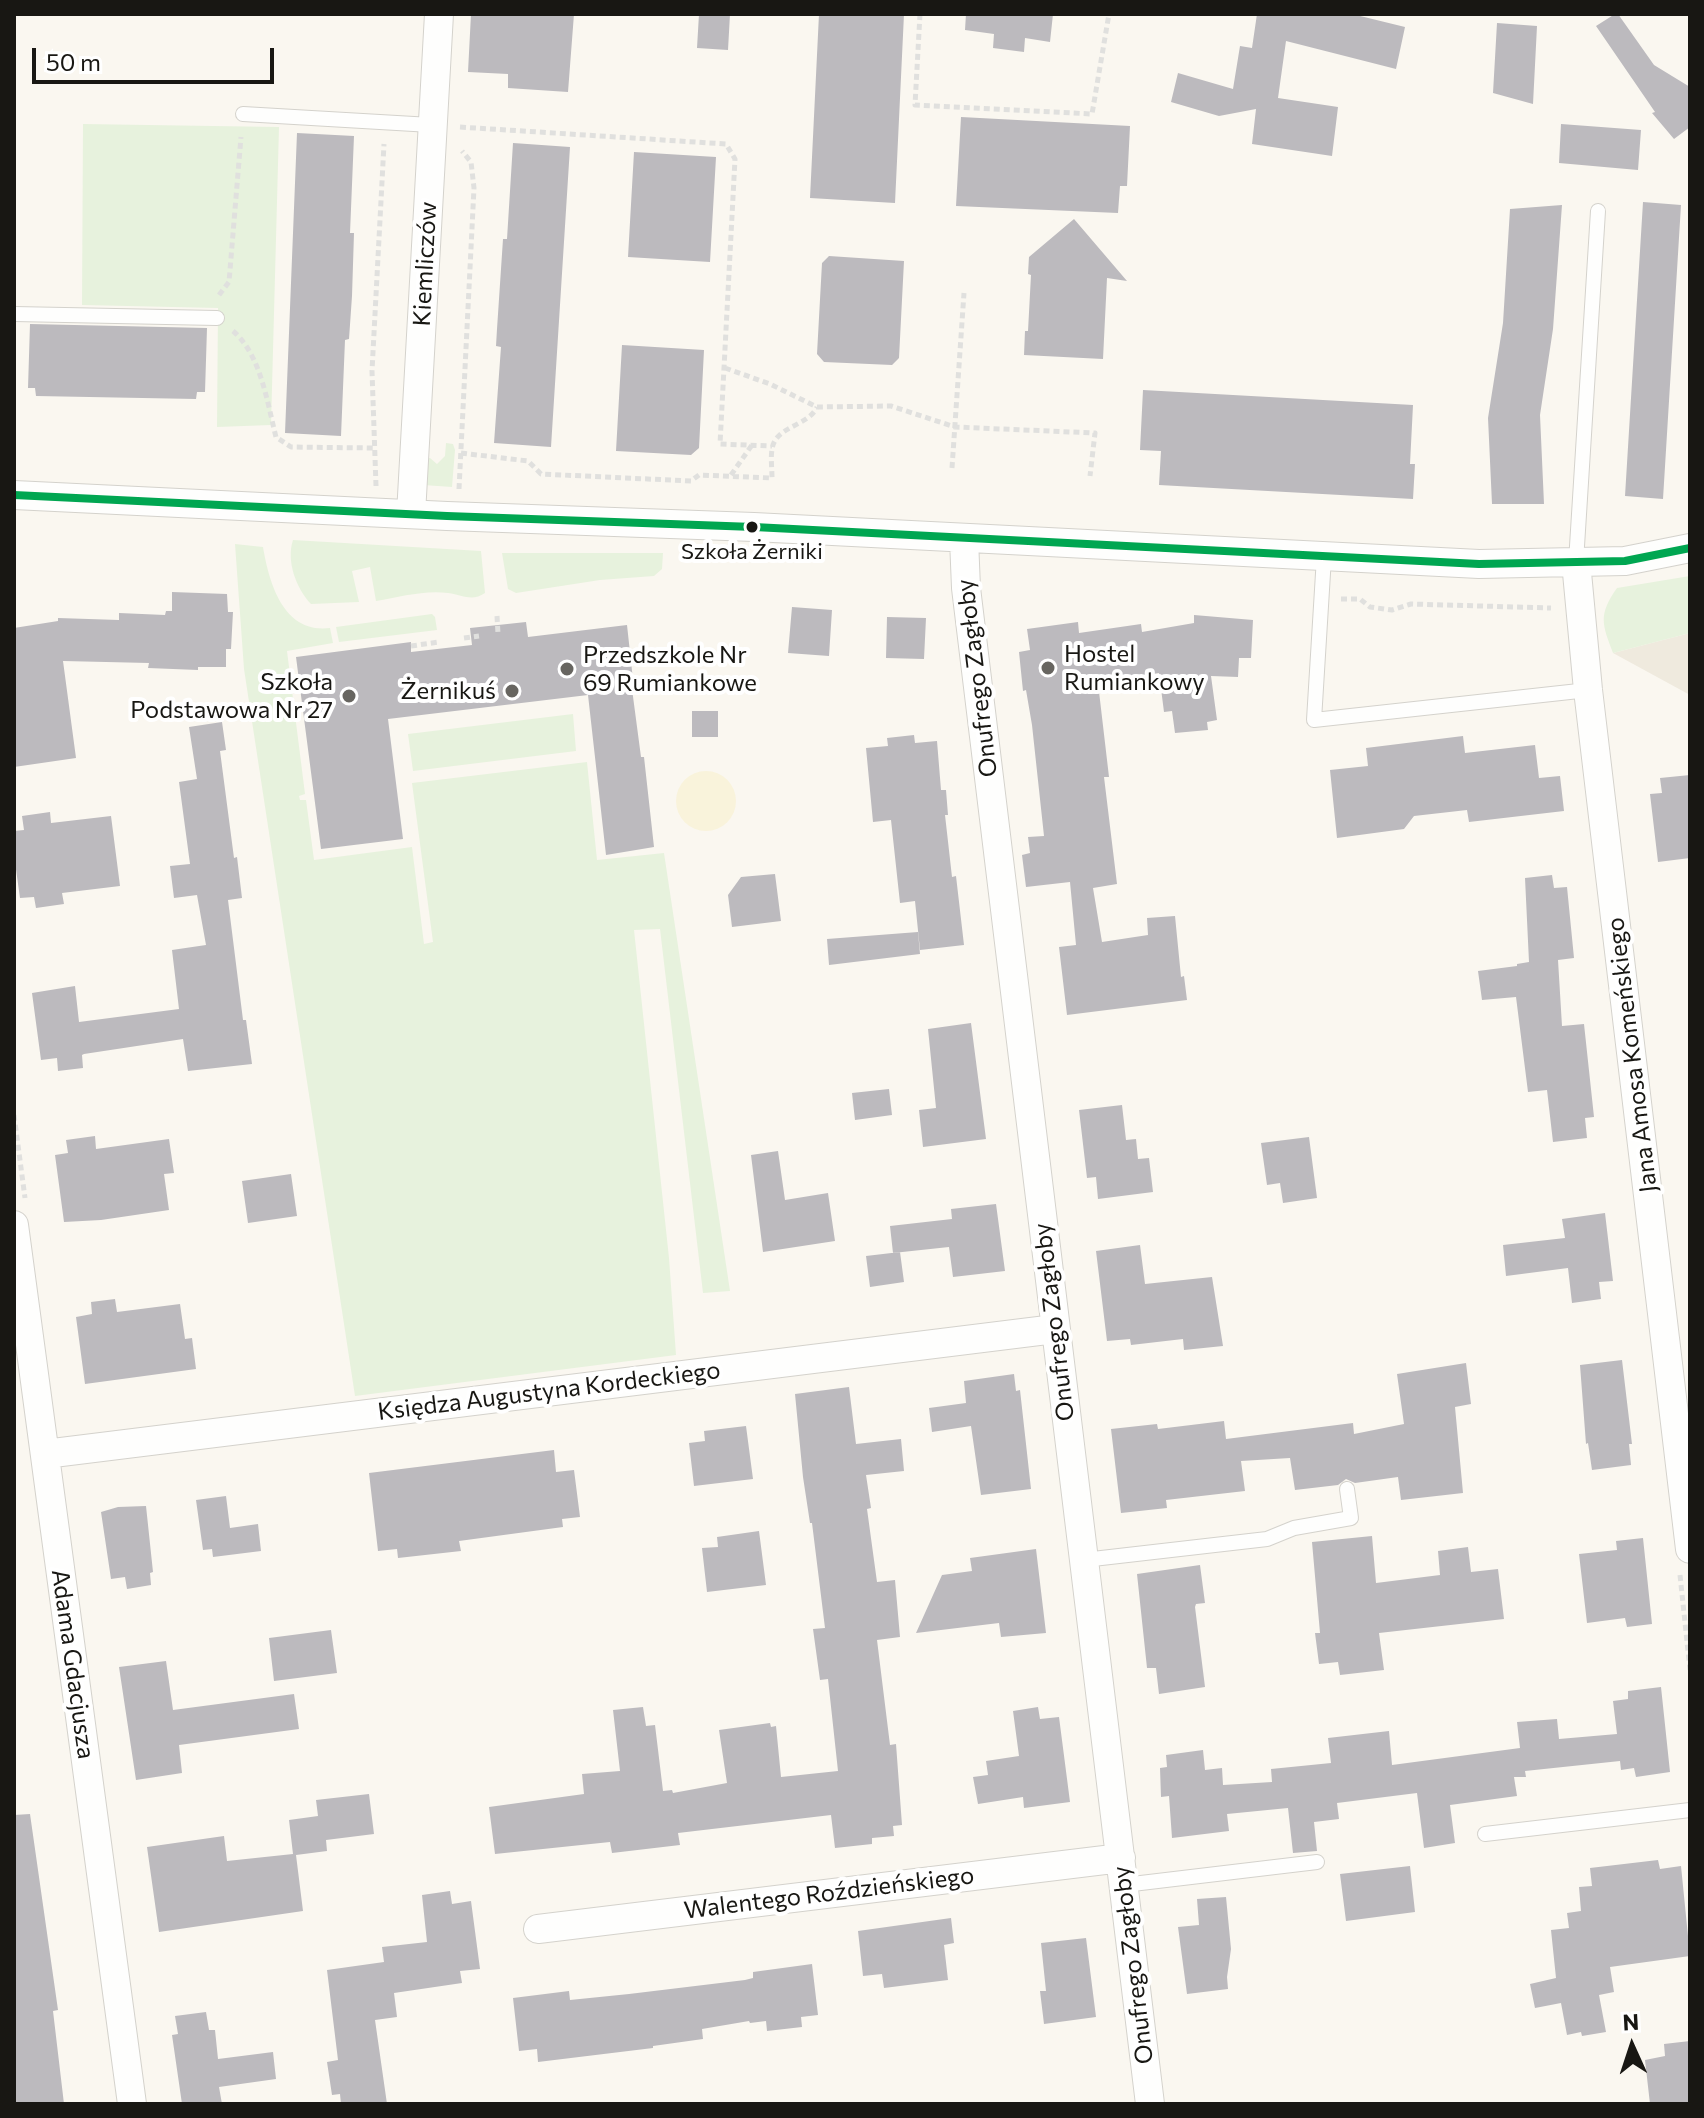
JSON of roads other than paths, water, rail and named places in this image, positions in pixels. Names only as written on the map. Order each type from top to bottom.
[{"type":"street","name":"Kiemliczów","points":[[411,514],[440,126],[439,14]]},
{"type":"street","points":[[14,495],[754,527],[1479,564],[1625,561],[1690,548]]},
{"type":"street","name":"Onufrego Zagłoby","points":[[964,539],[966,588],[1150,2104]]},
{"type":"street","name":"Jana Amosa Komeńskiego","points":[[1576,562],[1588,690],[1690,1549]]},
{"type":"street","name":"Adama Gdacjusza","points":[[14,1225],[132,2104]]},
{"type":"street","name":"Księdza Augustyna Kordeckiego","points":[[45,1454],[1055,1329]]},
{"type":"street","name":"Walentego Roździeńskiego","points":[[538,1929],[1122,1872]]},
{"type":"lane","points":[[243,114],[440,126]]},
{"type":"lane","points":[[1576,562],[1598,211]]},
{"type":"lane","points":[[14,314],[217,318]]},
{"type":"lane","points":[[1324,557],[1314,720],[1588,690]]},
{"type":"lane","points":[[1084,1560],[1267,1539],[1294,1528],[1351,1518],[1347,1489]]},
{"type":"lane","points":[[1485,1834],[1690,1810]]},
{"type":"lane","points":[[1122,1872],[1317,1862]]},
{"type":"place","name":"Szkoła Żerniki","points":[[752,527]]},
{"type":"place","name":"Hostel Rumiankowy","points":[[1048,668]]},
{"type":"place","name":"Przedszkole Nr 69 Rumiankowe","points":[[567,669]]},
{"type":"place","name":"Żernikuś","points":[[512,691]]},
{"type":"place","name":"Szkoła Podstawowa Nr 27","points":[[349,696]]}]
